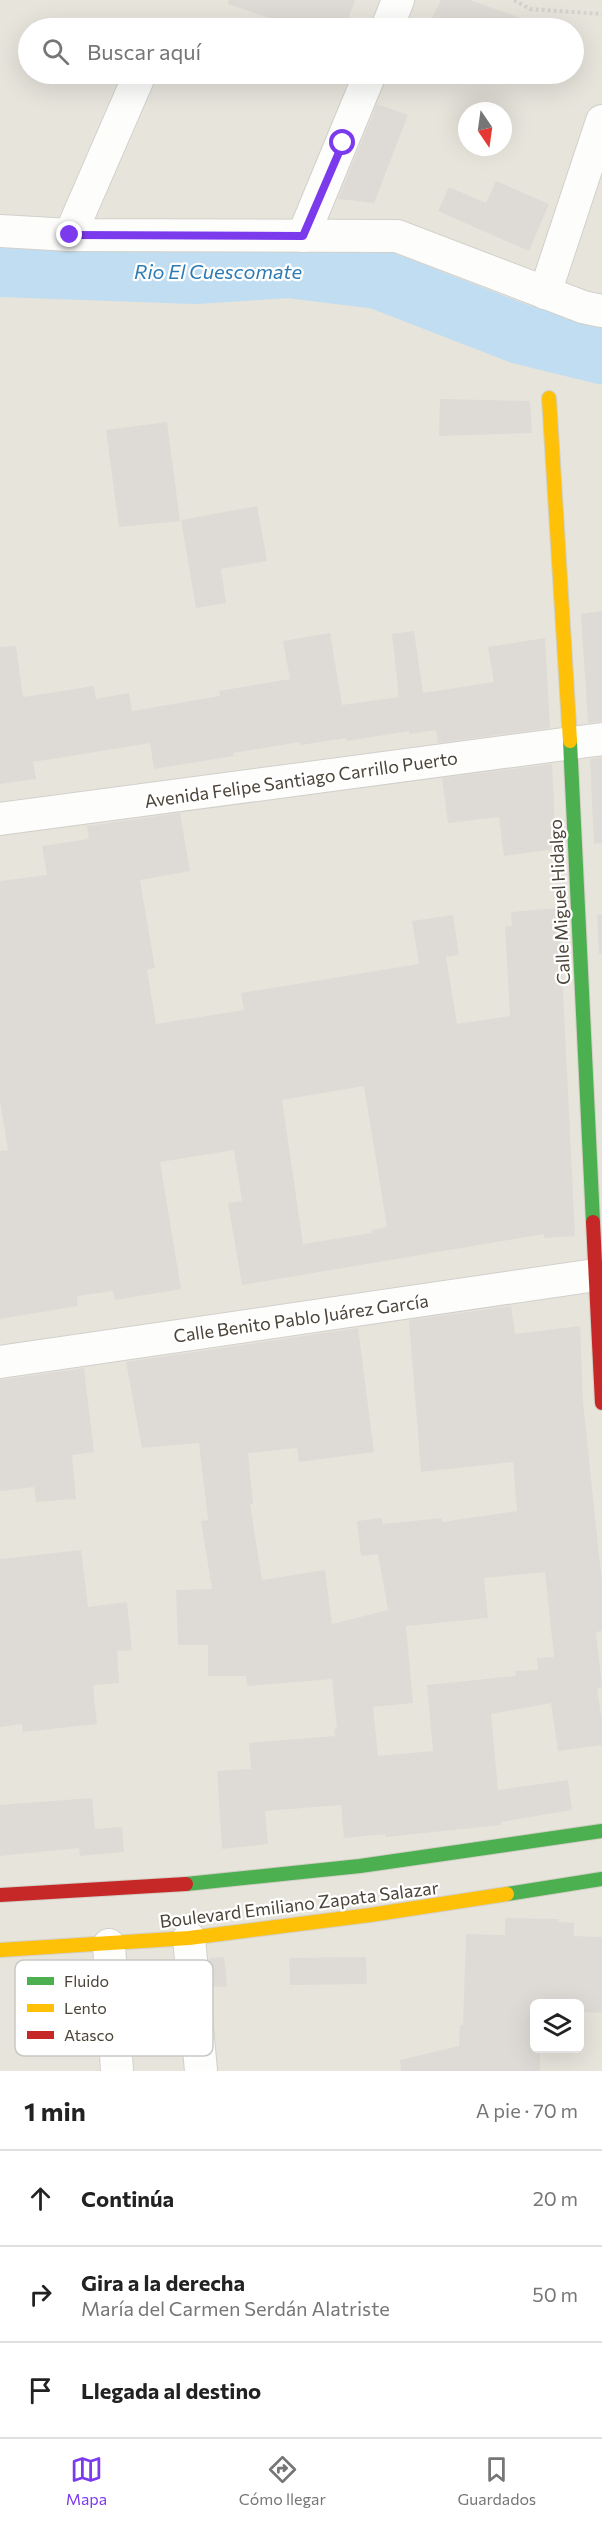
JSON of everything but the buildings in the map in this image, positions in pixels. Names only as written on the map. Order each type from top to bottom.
[{"type":"main road","name":"Calle Miguel Hidalgo","points":[[549,398],[599,1275],[602,1403]]},
{"type":"main road","name":"Boulevard Emiliano Zapata Salazar","points":[[0,1895],[154,1887],[348,1867],[602,1831]]},
{"type":"main road","name":"Boulevard Emiliano Zapata Salazar","points":[[0,1950],[109,1945],[189,1938],[370,1915],[602,1879]]},
{"type":"street","points":[[391,18],[398,0]]},
{"type":"street","points":[[70,235],[136,84]]},
{"type":"street","points":[[303,236],[366,84]]},
{"type":"street","points":[[545,293],[602,121]]},
{"type":"street","points":[[0,231],[70,235],[397,236],[583,307],[602,311]]},
{"type":"street","name":"Avenida Felipe Santiago Carrillo Puerto","points":[[0,819],[602,739]]},
{"type":"street","name":"Calle Benito Pablo Juárez García","points":[[0,1362],[599,1275]]},
{"type":"street","points":[[189,1938],[191,1960]]},
{"type":"street","points":[[109,1945],[110,1960]]},
{"type":"street","points":[[116,2056],[117,2071]]},
{"type":"street","points":[[200,2056],[201,2071]]},
{"type":"path","points":[[514,0],[530,9],[602,14]]},
{"type":"shaded area","points":[[0,0],[602,0],[602,2071],[0,2071]]},
{"type":"waterway","name":"Rio El Cuescomate","points":[[0,267],[195,274],[288,268],[378,279],[520,334],[602,354]]},
{"type":"traffic: fast","points":[[570,741],[593,1222]]},
{"type":"traffic: fast","points":[[186,1884],[360,1866],[602,1831]]},
{"type":"traffic: fast","points":[[507,1894],[602,1879]]},
{"type":"traffic: slow","points":[[549,398],[570,741]]},
{"type":"traffic: slow","points":[[0,1950],[189,1938],[370,1915],[507,1894]]},
{"type":"traffic: jam","points":[[593,1222],[602,1403]]},
{"type":"traffic: jam","points":[[0,1895],[186,1884]]},
{"type":"route","points":[[70,235],[303,236],[343,143]]}]
